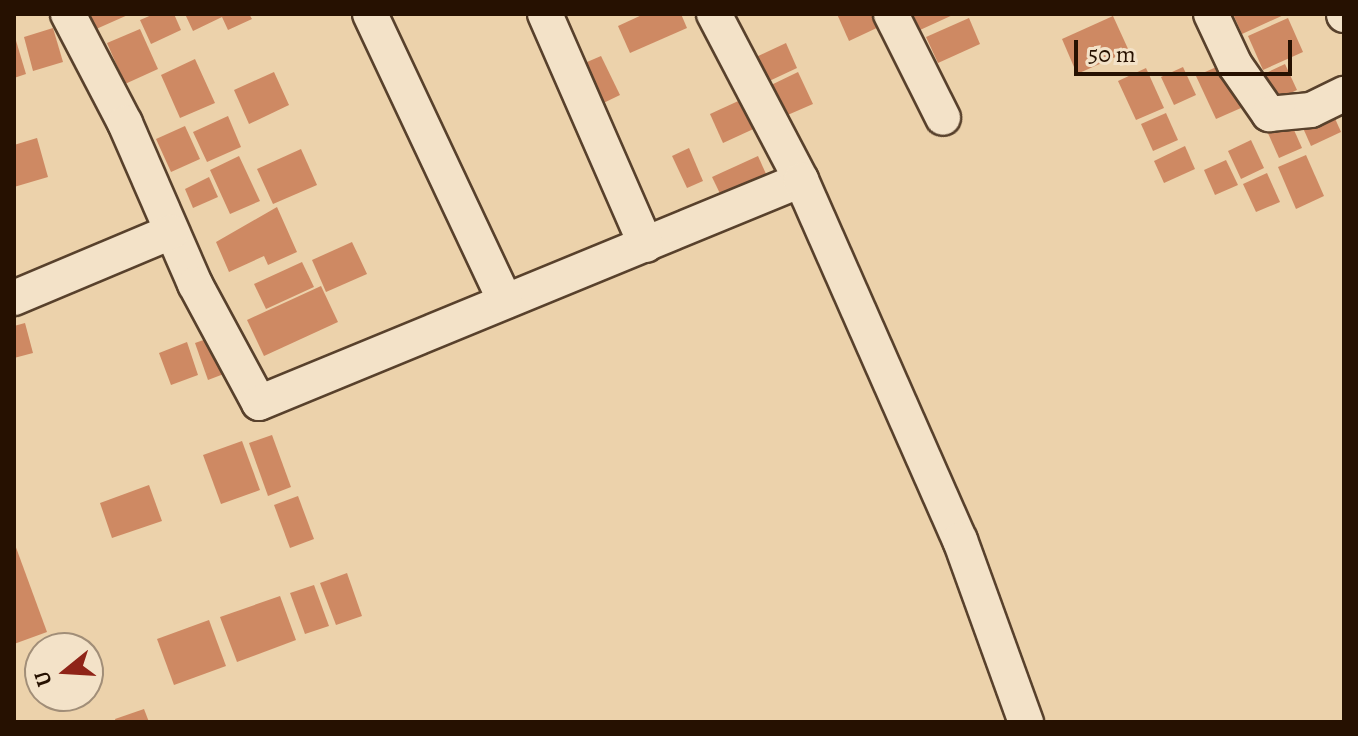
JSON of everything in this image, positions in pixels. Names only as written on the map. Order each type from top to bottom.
[{"type":"street","points":[[68,14],[125,123],[171,232],[259,403],[801,180]]},
{"type":"street","points":[[370,14],[505,301]]},
{"type":"street","points":[[545,14],[646,245]]},
{"type":"street","points":[[714,14],[801,180],[960,540],[1026,722]]},
{"type":"street","points":[[891,14],[943,118]]},
{"type":"street","points":[[1211,14],[1235,65],[1269,114],[1311,110],[1344,94]]},
{"type":"street","points":[[14,298],[171,232]]},
{"type":"building","points":[[87,14],[130,14],[94,30]]},
{"type":"building","points":[[154,14],[174,14],[181,30],[151,44],[140,20]]},
{"type":"building","points":[[185,14],[249,14],[252,19],[228,30],[222,17],[193,31]]},
{"type":"building","points":[[644,14],[681,14],[687,28],[630,53],[618,26]]},
{"type":"building","points":[[837,14],[875,14],[881,26],[849,41]]},
{"type":"building","points":[[913,14],[955,14],[920,30]]},
{"type":"building","points":[[1233,14],[1286,14],[1242,34]]},
{"type":"building","points":[[1113,16],[1129,51],[1077,74],[1062,39]]},
{"type":"building","points":[[969,18],[980,44],[938,63],[926,37]]},
{"type":"building","points":[[1288,18],[1303,52],[1263,70],[1248,36]]},
{"type":"building","points":[[53,28],[63,62],[33,71],[24,37]]},
{"type":"building","points":[[140,29],[158,69],[125,84],[107,43]]},
{"type":"building","points":[[14,34],[26,74],[14,78]]},
{"type":"building","points":[[786,43],[797,68],[765,83],[754,58]]},
{"type":"building","points":[[601,56],[620,95],[591,109],[573,68]]},
{"type":"building","points":[[195,59],[215,103],[180,118],[161,75]]},
{"type":"building","points":[[1285,64],[1297,90],[1258,108],[1247,82]]},
{"type":"building","points":[[1221,65],[1241,108],[1216,119],[1196,76]]},
{"type":"building","points":[[1183,67],[1196,95],[1174,105],[1161,77]]},
{"type":"building","points":[[1146,68],[1164,108],[1136,120],[1118,81]]},
{"type":"building","points":[[274,72],[289,105],[249,124],[234,90]]},
{"type":"building","points":[[798,72],[813,104],[783,117],[769,86]]},
{"type":"building","points":[[1325,96],[1341,132],[1311,146],[1295,110]]},
{"type":"building","points":[[747,97],[760,126],[723,143],[710,114]]},
{"type":"building","points":[[1286,112],[1302,148],[1279,158],[1263,122]]},
{"type":"building","points":[[1166,113],[1178,140],[1153,151],[1141,124]]},
{"type":"building","points":[[228,116],[241,147],[207,162],[193,132]]},
{"type":"building","points":[[185,126],[200,159],[171,172],[156,139]]},
{"type":"building","points":[[37,138],[48,177],[14,187],[14,145]]},
{"type":"building","points":[[1251,140],[1264,168],[1241,179],[1228,151]]},
{"type":"building","points":[[1185,146],[1195,169],[1164,183],[1154,161]]},
{"type":"building","points":[[689,148],[703,181],[687,188],[672,156]]},
{"type":"building","points":[[301,149],[317,185],[273,204],[257,169]]},
{"type":"building","points":[[1306,155],[1324,196],[1296,209],[1278,167]]},
{"type":"building","points":[[239,156],[260,201],[230,214],[210,170]]},
{"type":"building","points":[[758,156],[771,185],[726,206],[712,177]]},
{"type":"building","points":[[1226,160],[1238,185],[1215,195],[1204,170]]},
{"type":"building","points":[[1267,173],[1280,202],[1256,212],[1243,184]]},
{"type":"building","points":[[209,177],[218,197],[193,208],[185,189]]},
{"type":"building","points":[[277,207],[297,252],[268,265],[264,256],[229,272],[216,242]]},
{"type":"building","points":[[352,242],[367,274],[326,292],[312,260]]},
{"type":"building","points":[[302,262],[314,287],[266,309],[254,284]]},
{"type":"building","points":[[321,286],[338,322],[264,356],[247,320]]},
{"type":"building","points":[[25,323],[33,353],[14,358],[14,326]]},
{"type":"building","points":[[215,336],[229,372],[208,380],[195,343]]},
{"type":"building","points":[[187,342],[198,375],[171,385],[159,353]]},
{"type":"building","points":[[272,435],[291,487],[268,496],[249,443]]},
{"type":"building","points":[[242,441],[260,490],[221,504],[203,455]]},
{"type":"building","points":[[149,485],[162,521],[112,538],[100,503]]},
{"type":"building","points":[[298,496],[314,539],[290,548],[274,505]]},
{"type":"building","points":[[14,542],[47,632],[24,632],[24,640],[14,644]]},
{"type":"building","points":[[347,573],[362,616],[336,625],[320,583]]},
{"type":"building","points":[[314,585],[329,626],[305,634],[290,593]]},
{"type":"building","points":[[280,596],[296,640],[237,662],[220,617]]},
{"type":"building","points":[[209,620],[226,666],[174,685],[157,639]]},
{"type":"building","points":[[144,709],[149,722],[116,722],[115,719]]}]
